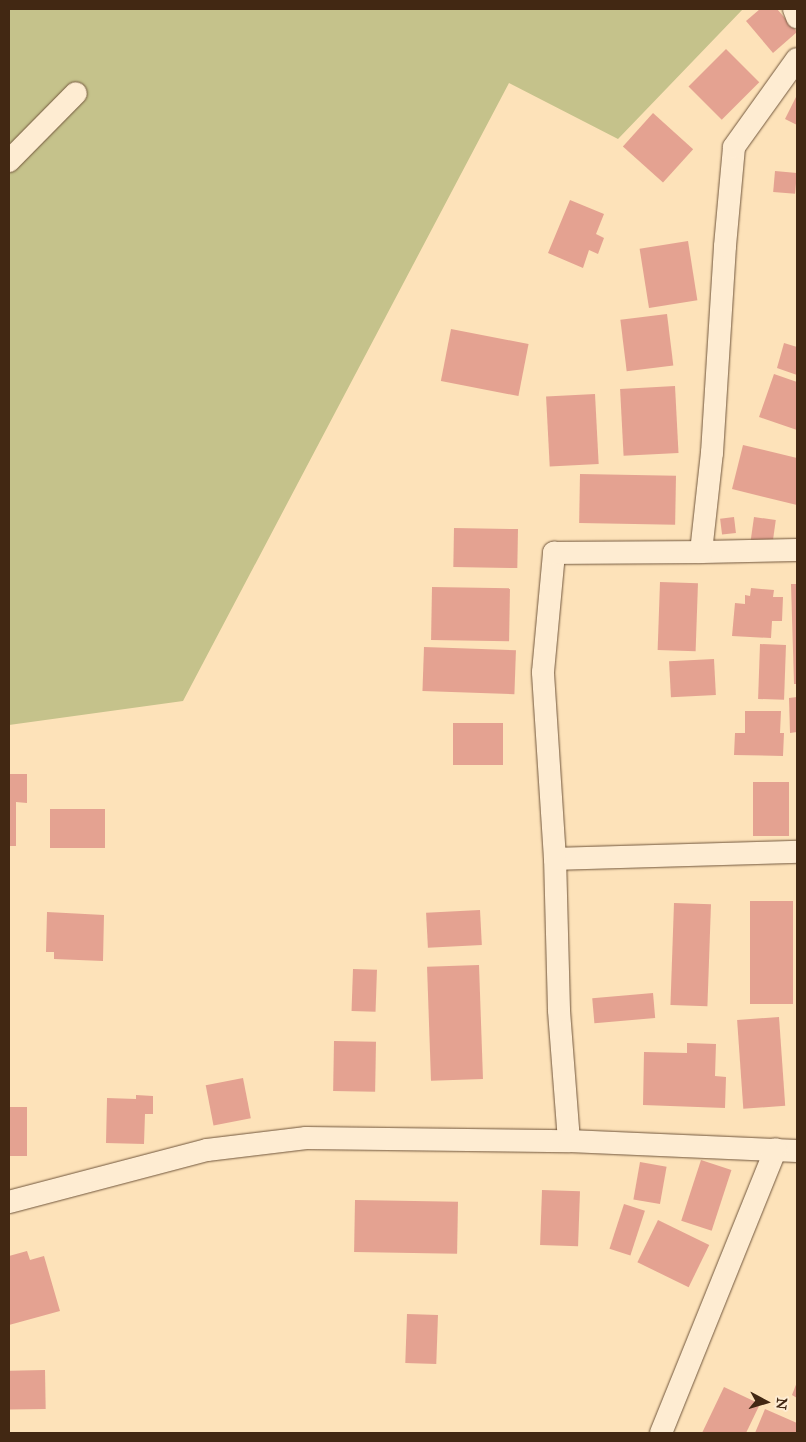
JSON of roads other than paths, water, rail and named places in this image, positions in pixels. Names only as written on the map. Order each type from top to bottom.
[{"type":"street","points":[[794,9],[797,17]]},
{"type":"street","points":[[701,552],[712,453],[725,246],[734,146],[797,59]]},
{"type":"street","points":[[9,161],[76,93]]},
{"type":"street","points":[[569,1141],[559,1010],[555,859],[543,672],[554,553],[797,550]]},
{"type":"street","points":[[555,859],[797,852]]},
{"type":"street","points":[[9,1202],[207,1150],[316,1138],[569,1141],[786,1150],[661,1433]]}]
